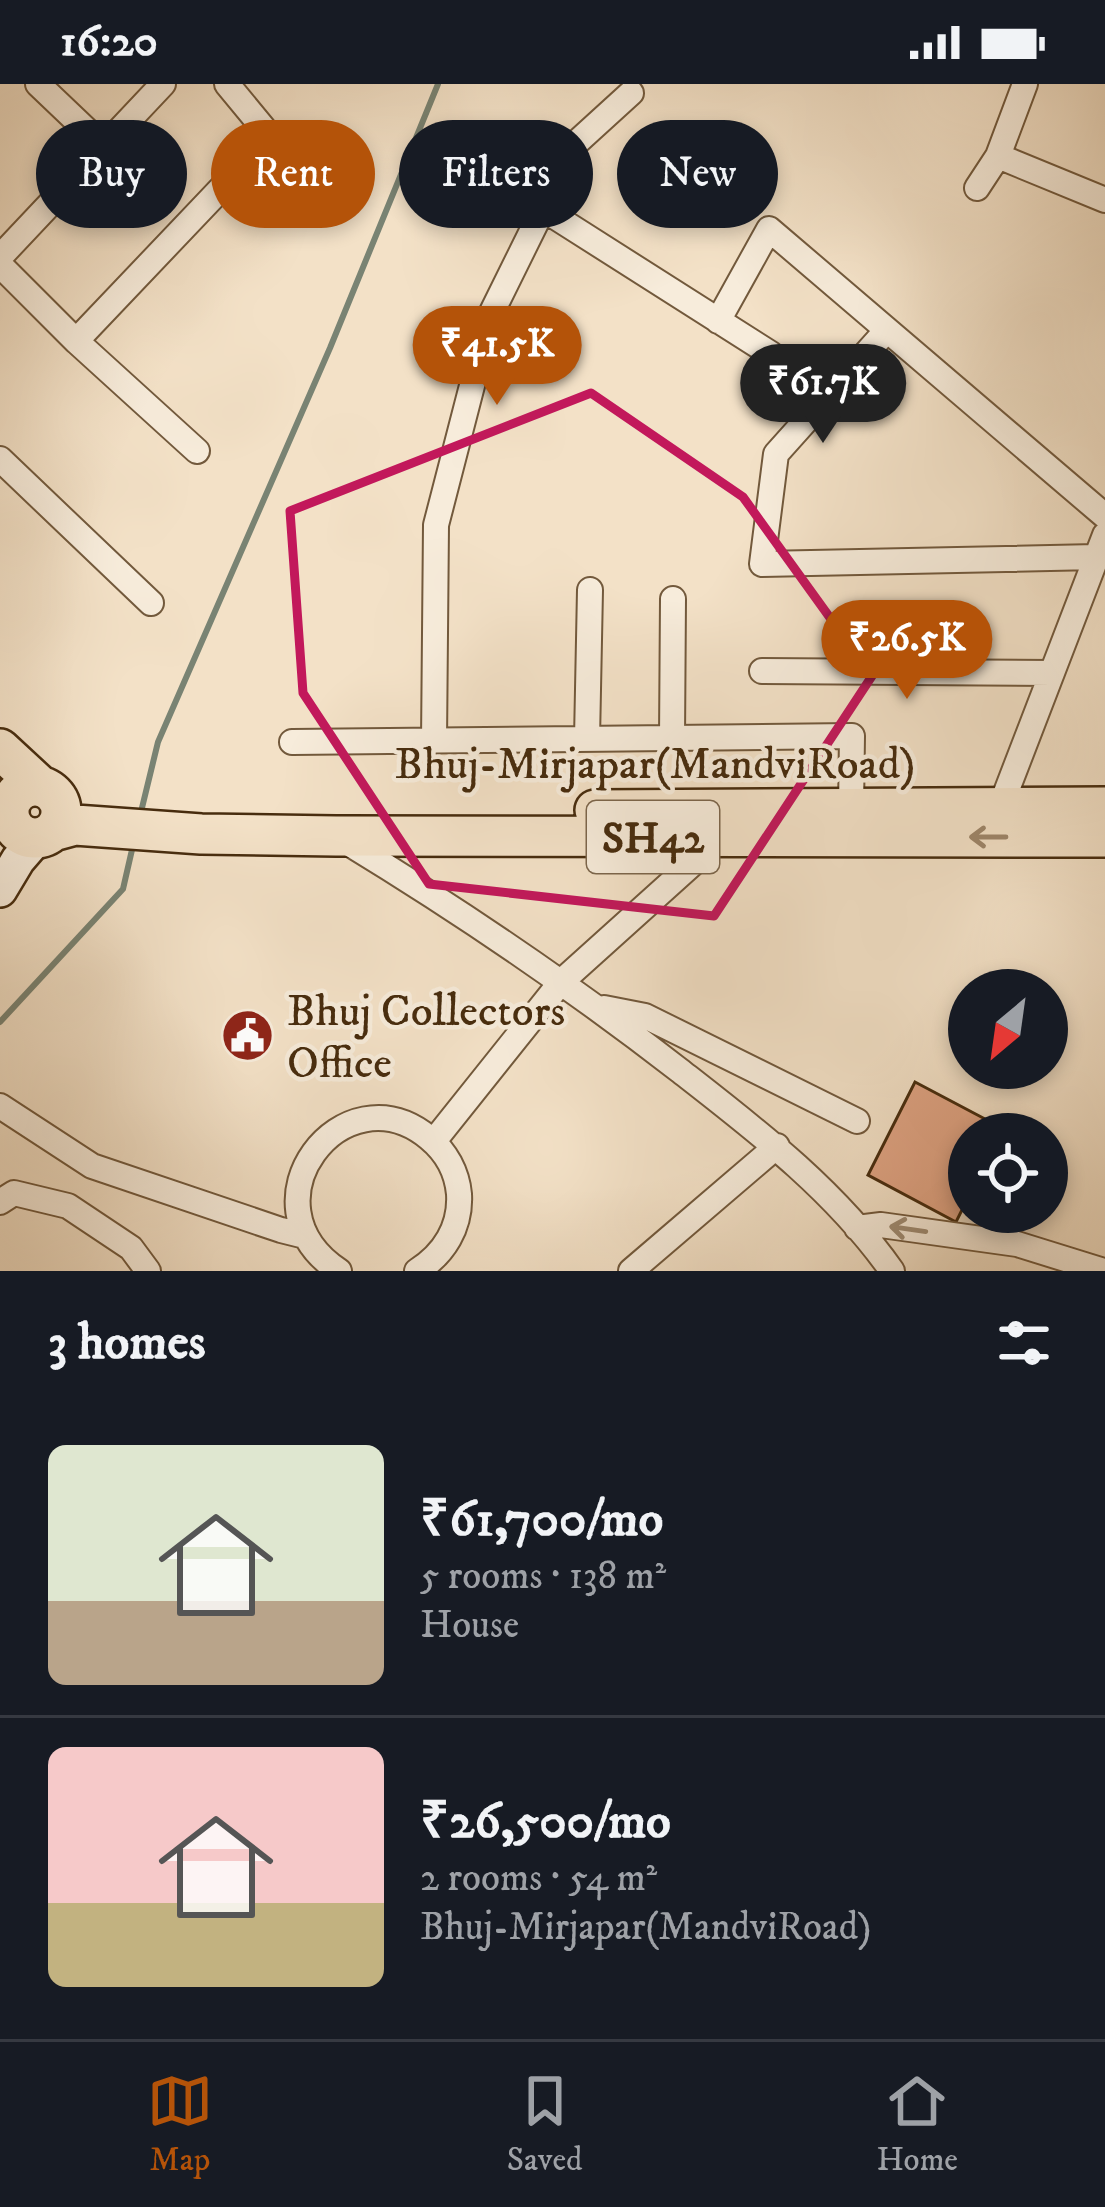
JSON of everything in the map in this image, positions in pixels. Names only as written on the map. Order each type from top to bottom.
[{"type":"main road","points":[[0,749],[40,810]]},
{"type":"main road","name":"Bhuj-Mirjapar(MandviRoad)","points":[[203,822],[1105,807]]},
{"type":"main road","name":"SH42","points":[[40,810],[203,822]]},
{"type":"main road","name":"Bhuj-Mirjapar(MandviRoad)","points":[[203,822],[336,836],[1105,837]]},
{"type":"street","points":[[38,84],[76,120]]},
{"type":"street","points":[[129,120],[163,84]]},
{"type":"street","points":[[226,84],[256,120]]},
{"type":"street","points":[[977,188],[998,156],[1025,84]]},
{"type":"street","points":[[593,128],[631,93]]},
{"type":"street","points":[[998,156],[1105,200]]},
{"type":"street","points":[[76,341],[211,199]]},
{"type":"street","points":[[36,221],[0,261],[76,341],[197,451]]},
{"type":"street","points":[[434,741],[436,526],[490,316],[534,228]]},
{"type":"street","points":[[573,228],[771,354]]},
{"type":"street","points":[[718,321],[770,229],[1105,516]]},
{"type":"street","points":[[887,330],[776,454],[762,564],[1101,546],[1095,584],[1052,673],[1000,808]]},
{"type":"street","points":[[0,459],[151,603]]},
{"type":"street","points":[[587,739],[590,590]]},
{"type":"street","points":[[672,738],[673,599]]},
{"type":"street","points":[[762,671],[1052,673]]},
{"type":"street","points":[[292,742],[852,736],[851,809]]},
{"type":"street","points":[[0,867],[40,810]]},
{"type":"street","points":[[0,890],[40,810]]},
{"type":"street","points":[[336,836],[596,1006],[777,1146],[873,1244],[892,1271]]},
{"type":"street","points":[[434,1142],[561,982],[722,837]]},
{"type":"street","points":[[596,1006],[645,1016],[857,1121]]},
{"type":"street","points":[[0,1106],[92,1166],[305,1236]]},
{"type":"street","points":[[339,1271],[325,1262],[305,1236],[297,1204],[302,1172],[319,1144],[333,1132],[385,1119],[403,1123],[434,1142],[454,1172],[459,1207],[449,1239],[417,1271]]},
{"type":"street","points":[[631,1271],[777,1146]]},
{"type":"street","points":[[0,1202],[14,1193],[68,1206],[131,1248],[148,1271]]},
{"type":"street","points":[[857,1228],[881,1225],[1017,1244],[1104,1271]]},
{"type":"highlighted area","points":[[591,393],[743,497],[872,676],[714,916],[429,884],[303,693],[290,511]]},
{"type":"building","points":[[915,1082],[974,1113],[948,1113],[948,1218],[868,1175]]},
{"type":"waterway","points":[[140,816],[158,742],[330,348],[438,84]]},
{"type":"waterway","points":[[0,1022],[123,889],[134,841]]},
{"type":"place","name":"Bhuj Collectors Office","points":[[248,1035]]}]
